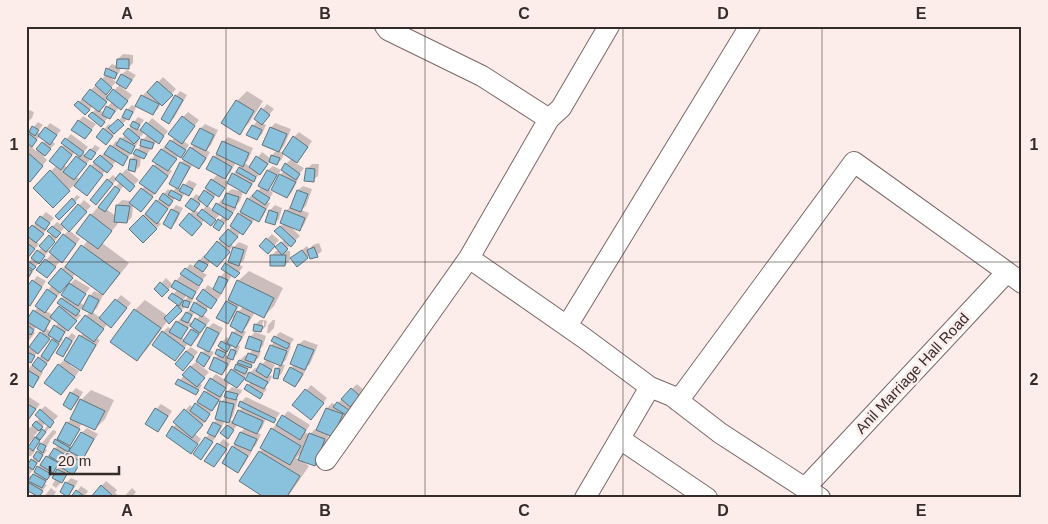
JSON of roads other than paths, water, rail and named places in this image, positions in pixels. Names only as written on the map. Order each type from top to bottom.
[{"type":"street","points":[[385,26],[388,30],[482,76],[549,119]]},
{"type":"street","points":[[326,460],[469,258],[549,119],[560,108],[609,26]]},
{"type":"street","points":[[567,326],[750,26]]},
{"type":"street","points":[[678,401],[854,162],[1014,278]]},
{"type":"street","points":[[469,258],[567,326],[650,387],[672,396],[720,433],[813,493]]},
{"type":"street","name":"Anil Marriage Hall Road","points":[[813,493],[1014,278]]},
{"type":"street","points":[[586,498],[650,387]]},
{"type":"street","points":[[620,438],[707,498]]}]
